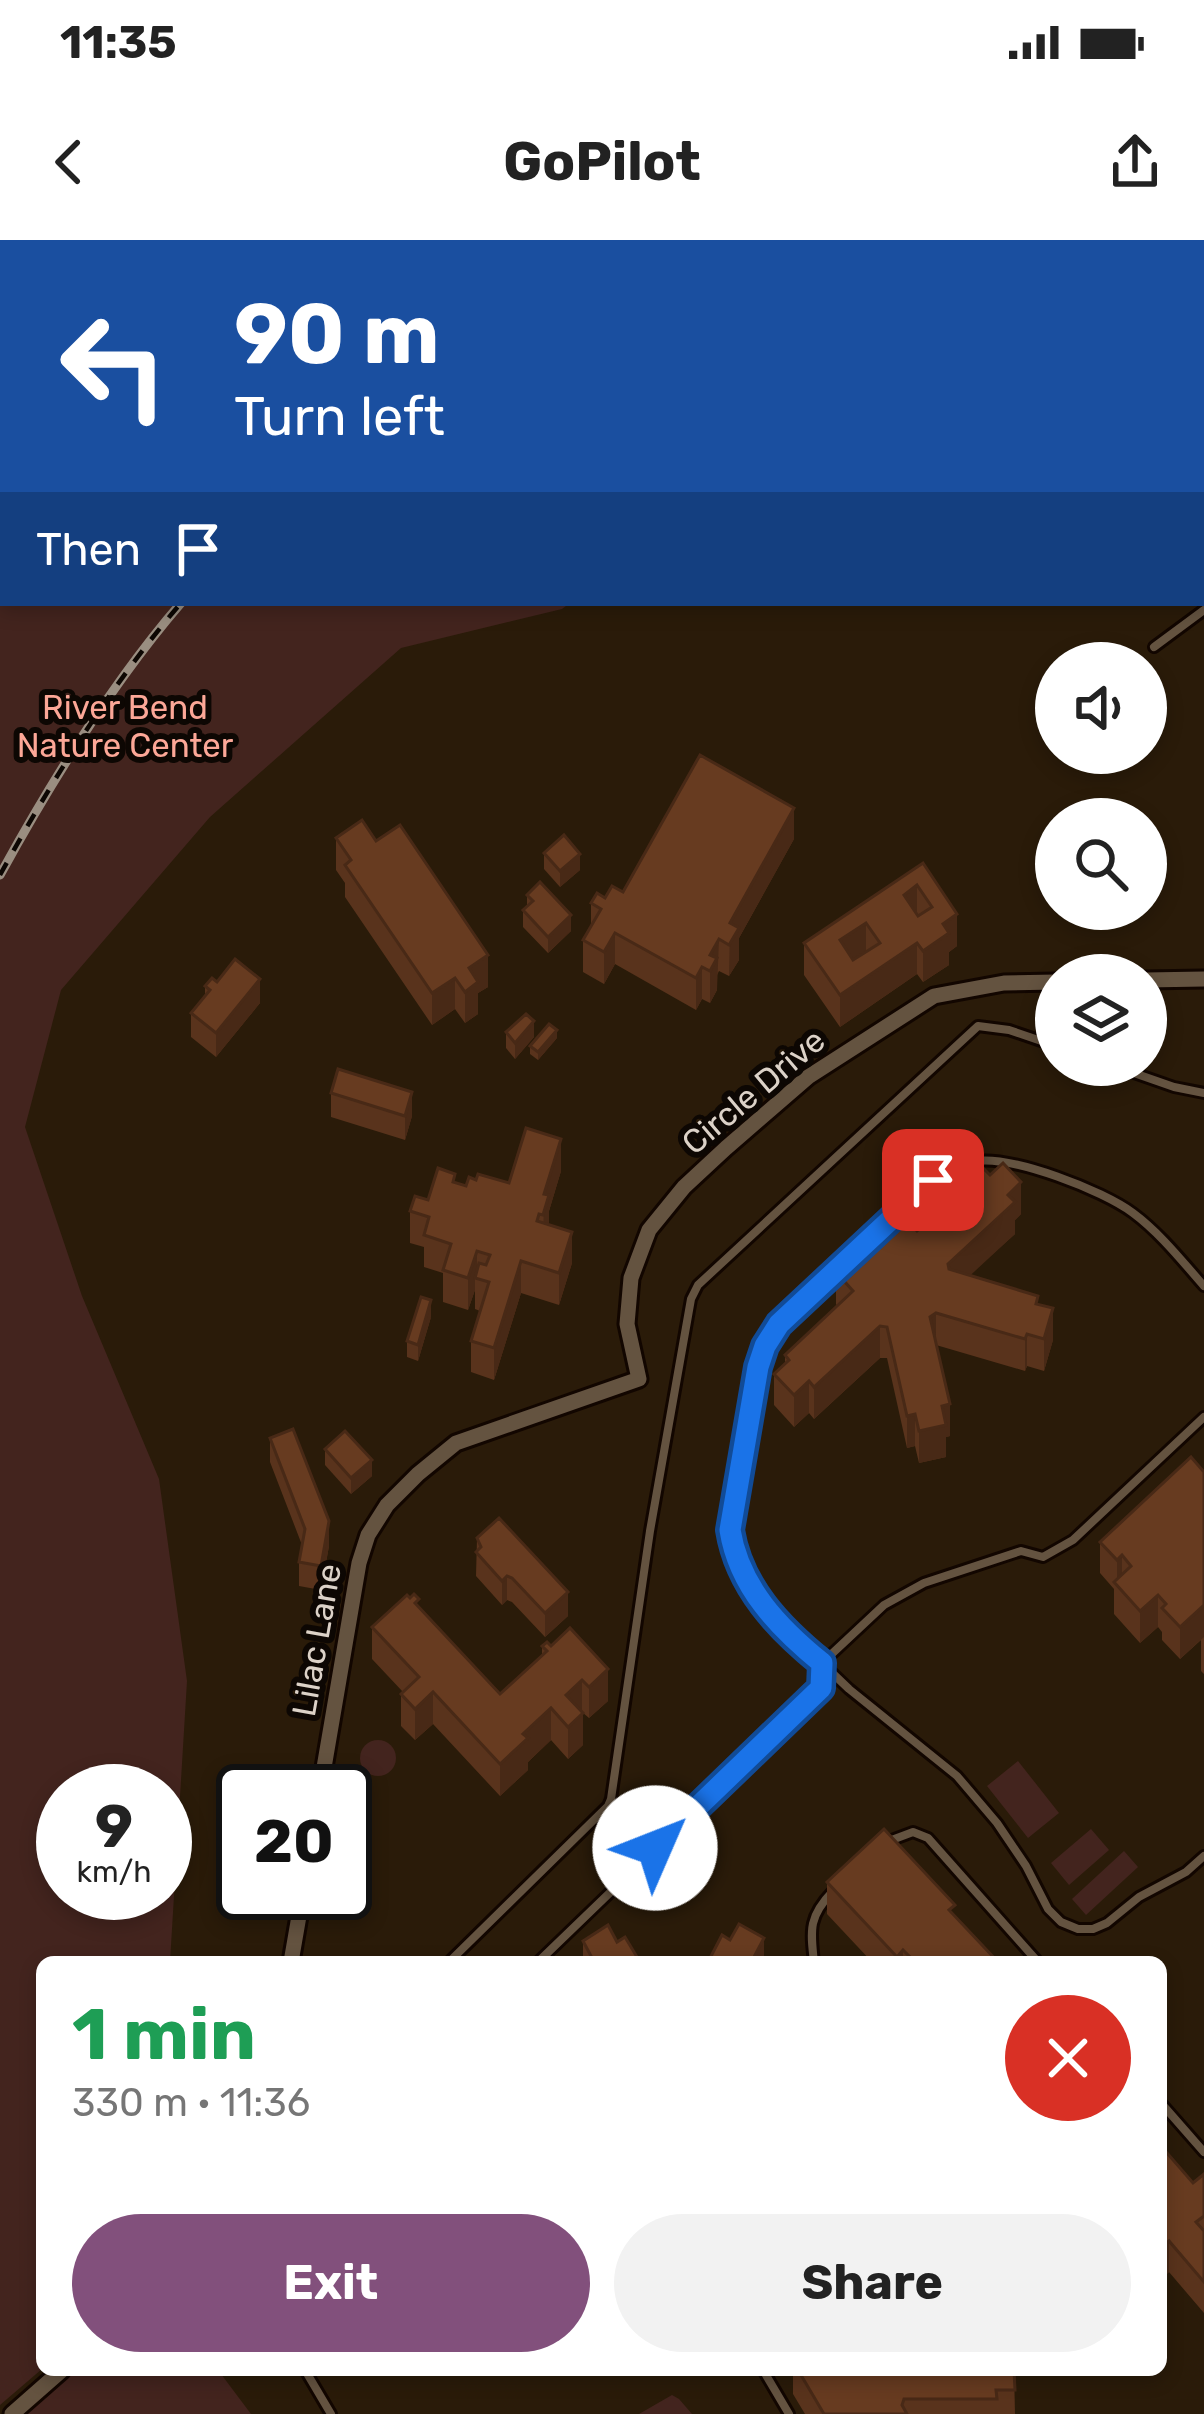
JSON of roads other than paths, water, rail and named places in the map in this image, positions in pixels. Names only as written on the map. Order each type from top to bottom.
[{"type":"street","points":[[1167,980],[1204,979]]},
{"type":"street","name":"Circle Drive","points":[[639,1379],[627,1324],[632,1278],[649,1230],[684,1187],[808,1077],[934,996],[1035,982]]},
{"type":"street","name":"Lilac Lane","points":[[325,1764],[359,1563],[368,1535],[387,1505],[456,1443],[639,1379]]},
{"type":"street","points":[[292,1956],[298,1920]]},
{"type":"street","points":[[11,2414],[55,2376]]},
{"type":"lane","points":[[1161,642],[1204,610]]},
{"type":"lane","points":[[455,1956],[611,1799],[654,1508],[691,1299],[698,1285],[978,1026],[1035,1039]]},
{"type":"lane","points":[[1167,1085],[1204,1093]]},
{"type":"lane","points":[[1204,1286],[1154,1230],[1107,1197],[1065,1180],[974,1161],[933,1180],[779,1324],[765,1346],[730,1530],[761,1605],[849,1690],[946,1766],[979,1799],[1026,1866],[1048,1910],[1061,1922],[1078,1929],[1107,1923],[1204,1856]]},
{"type":"lane","points":[[544,1956],[817,1693],[822,1663],[884,1605],[924,1583],[1021,1551],[1043,1557],[1073,1540],[1204,1417]]},
{"type":"lane","points":[[880,1848],[893,1837],[913,1832],[928,1838],[1033,1956]]},
{"type":"lane","points":[[813,1956],[810,1931],[819,1906],[844,1879]]},
{"type":"lane","points":[[1167,2110],[1204,2152]]},
{"type":"lane","points":[[309,2376],[332,2414]]},
{"type":"lane","points":[[767,2376],[789,2414]]},
{"type":"railway","points":[[0,875],[84,734],[179,606]]},
{"type":"park label","name":"River Bend Nature Center","points":[[125,726]]}]
